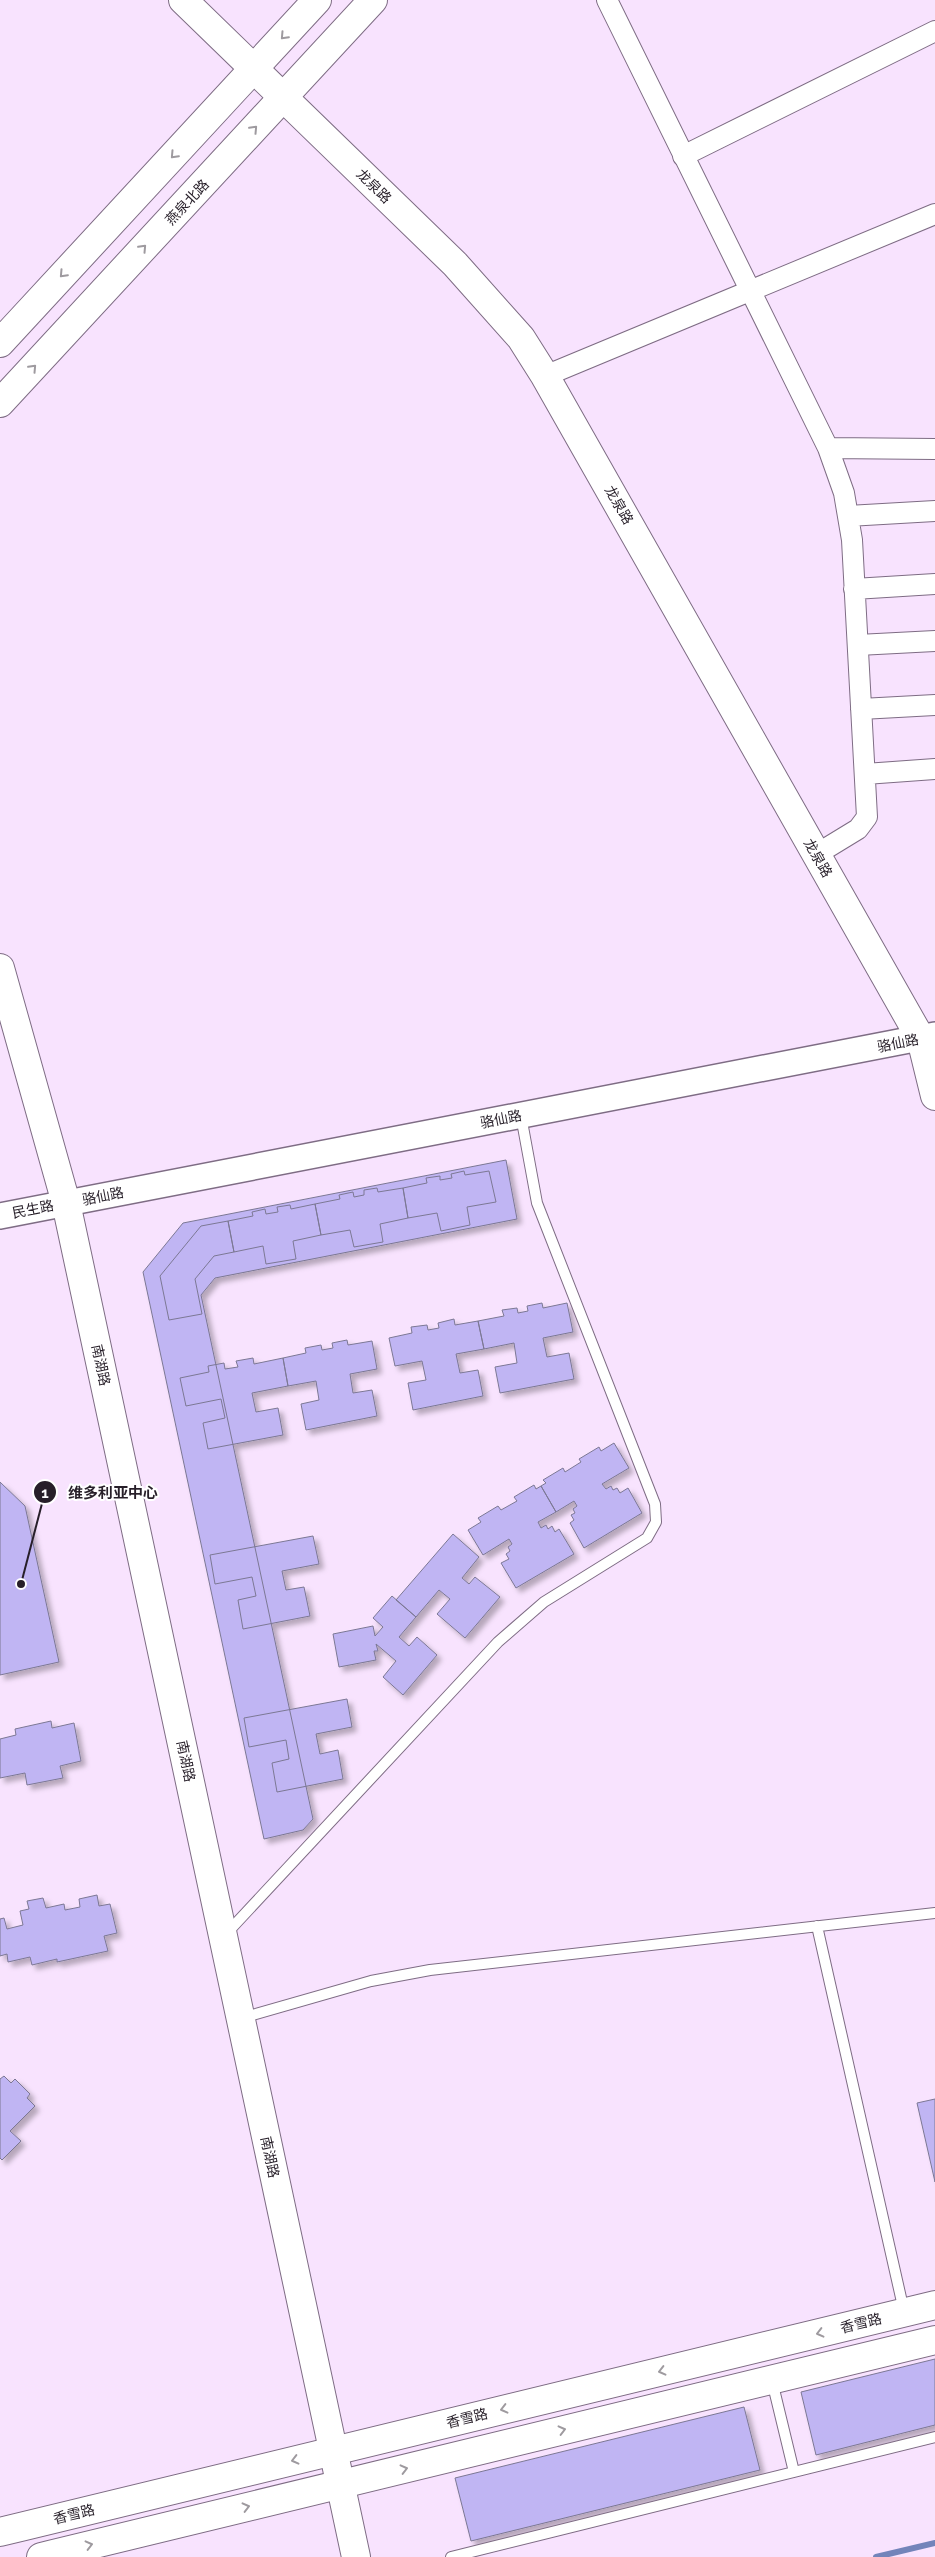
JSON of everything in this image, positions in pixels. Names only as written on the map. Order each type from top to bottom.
[{"type":"main road","name":"龙泉路","points":[[183,0],[488,299],[521,338],[545,376],[817,854],[928,1037],[935,1096]]},
{"type":"main road","points":[[0,343],[317,0]]},
{"type":"main road","name":"燕泉北路","points":[[0,403],[373,0]]},
{"type":"main road","name":"南湖路","points":[[0,968],[66,1203],[356,2557]]},
{"type":"main road","name":"香雪路","points":[[0,2532],[935,2305]]},
{"type":"main road","points":[[41,2557],[935,2340]]},
{"type":"street","points":[[606,0],[828,448],[844,493],[848,516],[854,589],[867,812],[865,821],[858,829],[817,854]]},
{"type":"street","points":[[683,156],[935,32]]},
{"type":"street","points":[[545,376],[935,214]]},
{"type":"street","points":[[828,448],[935,449]]},
{"type":"street","points":[[848,516],[935,511]]},
{"type":"street","points":[[854,589],[935,584]]},
{"type":"street","points":[[858,645],[935,641]]},
{"type":"street","points":[[861,710],[935,705]]},
{"type":"street","points":[[865,774],[935,769]]},
{"type":"street","name":"骆仙路","points":[[66,1203],[928,1037]]},
{"type":"street","name":"民生路","points":[[0,1216],[66,1203]]},
{"type":"lane","points":[[223,1936],[498,1642],[558,1592],[647,1538],[656,1522],[655,1504],[538,1203],[522,1116]]},
{"type":"lane","points":[[241,2019],[371,1981],[430,1970],[935,1914]]},
{"type":"lane","points":[[817,1926],[904,2312]]},
{"type":"lane","points":[[772,2380],[794,2472]]},
{"type":"lane","points":[[451,2557],[935,2437]]},
{"type":"building","points":[[506,1160],[517,1219],[215,1278],[201,1295],[313,1819],[303,1830],[264,1839],[143,1272],[183,1223]]},
{"type":"building","points":[[464,1171],[465,1175],[489,1171],[496,1202],[467,1207],[470,1225],[441,1231],[437,1213],[408,1218],[403,1188],[427,1183],[426,1178],[440,1176],[440,1180],[452,1178],[451,1174]]},
{"type":"building","points":[[377,1188],[378,1192],[403,1188],[408,1218],[380,1224],[383,1242],[354,1247],[350,1230],[321,1235],[315,1204],[340,1199],[339,1195],[353,1192],[354,1197],[364,1195],[364,1190]]},
{"type":"building","points":[[315,1204],[321,1235],[293,1241],[296,1259],[266,1264],[263,1246],[234,1252],[228,1221],[253,1216],[252,1212],[265,1209],[266,1214],[278,1212],[277,1207],[290,1205],[291,1209]]},
{"type":"building","points":[[228,1221],[234,1252],[214,1256],[195,1279],[202,1314],[169,1320],[160,1276],[201,1226]]},
{"type":"building","points":[[542,1303],[543,1308],[567,1303],[573,1332],[543,1338],[547,1357],[569,1353],[574,1379],[500,1393],[495,1367],[517,1363],[514,1343],[484,1349],[478,1321],[504,1316],[502,1310],[517,1308],[518,1313],[528,1311],[527,1306]]},
{"type":"building","points":[[454,1319],[455,1325],[478,1321],[484,1349],[456,1354],[460,1373],[478,1370],[483,1396],[413,1410],[408,1383],[426,1380],[422,1361],[395,1366],[389,1338],[412,1333],[411,1327],[427,1325],[428,1330],[439,1328],[438,1323]]},
{"type":"building","points":[[347,1340],[348,1345],[372,1341],[377,1369],[350,1374],[353,1393],[372,1390],[377,1416],[306,1430],[301,1404],[319,1400],[316,1381],[288,1386],[283,1358],[306,1353],[305,1348],[321,1345],[322,1350],[333,1348],[332,1343]]},
{"type":"building","points":[[253,1358],[254,1364],[283,1358],[288,1386],[252,1393],[256,1412],[278,1408],[283,1435],[208,1449],[203,1423],[225,1418],[221,1399],[186,1406],[180,1378],[209,1372],[208,1366],[224,1363],[225,1369],[238,1367],[236,1361]]},
{"type":"building","points":[[614,1443],[629,1468],[602,1484],[606,1489],[611,1486],[613,1490],[617,1488],[620,1493],[628,1488],[642,1513],[584,1548],[570,1523],[574,1520],[571,1515],[575,1513],[573,1509],[577,1506],[574,1501],[556,1512],[541,1486],[546,1483],[543,1480],[563,1468],[565,1472],[581,1462],[579,1459],[599,1447],[601,1451]]},
{"type":"building","points":[[0,1482],[25,1506],[59,1662],[0,1675]]},
{"type":"building","points":[[534,1485],[536,1489],[541,1486],[556,1512],[538,1522],[541,1528],[546,1525],[548,1529],[552,1526],[555,1532],[559,1529],[574,1554],[516,1588],[501,1563],[509,1559],[506,1554],[510,1551],[508,1547],[512,1544],[509,1539],[483,1555],[468,1530],[481,1522],[478,1518],[498,1506],[501,1510],[517,1501],[514,1497]]},
{"type":"building","points":[[453,1534],[479,1557],[462,1578],[469,1584],[475,1577],[500,1597],[465,1638],[437,1614],[450,1599],[439,1590],[416,1617],[396,1600]]},
{"type":"building","points":[[313,1536],[319,1564],[282,1571],[286,1590],[304,1587],[310,1616],[243,1629],[238,1600],[256,1596],[252,1577],[215,1584],[210,1555]]},
{"type":"building","points":[[392,1596],[416,1617],[399,1637],[409,1646],[417,1637],[437,1655],[403,1695],[383,1677],[396,1661],[376,1644],[378,1651],[374,1651],[376,1660],[339,1667],[333,1634],[373,1626],[375,1636],[383,1627],[373,1618]]},
{"type":"building","points":[[347,1699],[352,1727],[316,1734],[320,1754],[338,1750],[343,1779],[277,1792],[272,1763],[289,1759],[286,1740],[249,1747],[244,1718]]},
{"type":"building","points":[[51,1721],[52,1728],[74,1723],[81,1761],[60,1766],[63,1778],[27,1785],[25,1773],[0,1778],[0,1739],[16,1735],[15,1729]]},
{"type":"building","points":[[97,1895],[99,1906],[110,1904],[117,1933],[104,1936],[108,1951],[57,1962],[57,1959],[32,1965],[30,1957],[8,1962],[7,1954],[0,1956],[0,1919],[4,1918],[7,1929],[23,1925],[20,1911],[29,1909],[27,1901],[43,1898],[46,1908],[64,1904],[65,1910],[80,1907],[79,1899]]},
{"type":"building","points":[[4,2076],[11,2083],[15,2079],[30,2094],[27,2098],[35,2106],[10,2131],[21,2141],[2,2160],[0,2158],[0,2079]]},
{"type":"building","points":[[935,2099],[935,2182],[917,2103]]},
{"type":"building","points":[[935,2359],[935,2425],[816,2455],[801,2392]]},
{"type":"building","points":[[744,2407],[760,2470],[471,2541],[455,2478]]},
{"type":"waterway","points":[[876,2557],[935,2543]]},
{"type":"place","name":"维多利亚中心","points":[[21,1584]]}]
